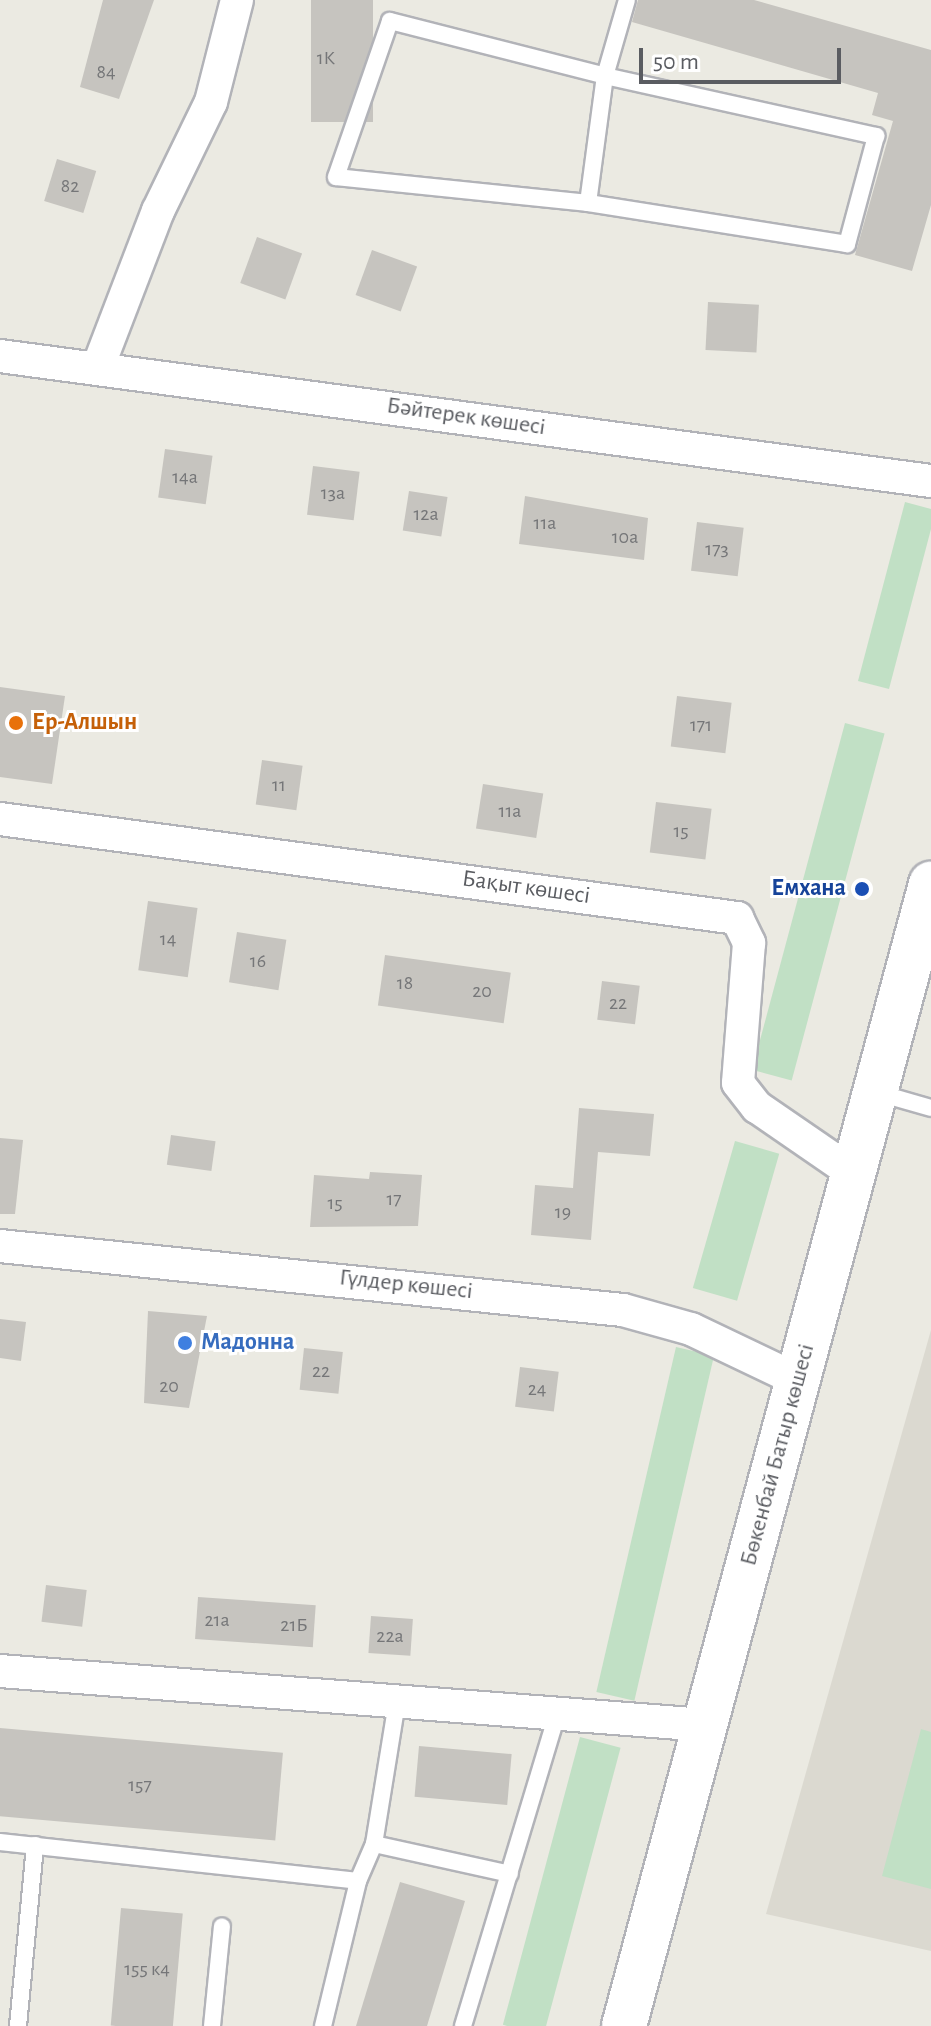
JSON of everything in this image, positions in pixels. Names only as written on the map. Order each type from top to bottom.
[{"type":"main road","name":"Бөкенбай Батыр көшесі","points":[[624,2026],[931,884]]},
{"type":"street","points":[[98,367],[158,211],[211,102],[237,0]]},
{"type":"street","name":"Бәйтерек көшесі","points":[[0,356],[931,481]]},
{"type":"street","name":"Бақыт көшесі","points":[[0,819],[737,918],[749,943],[738,1083],[757,1107],[853,1173]]},
{"type":"street","name":"Гүлдер көшесі","points":[[0,1246],[623,1310],[691,1329],[798,1380]]},
{"type":"street","points":[[0,1671],[705,1725]]},
{"type":"lane","points":[[588,203],[605,76],[627,0]]},
{"type":"lane","points":[[390,21],[605,76],[876,136],[847,244],[588,203],[336,177],[390,21]]},
{"type":"lane","points":[[873,1092],[931,1108]]},
{"type":"lane","points":[[323,2026],[358,1881],[374,1844],[397,1702]]},
{"type":"lane","points":[[463,2026],[557,1714]]},
{"type":"lane","points":[[0,1842],[358,1881]]},
{"type":"lane","points":[[374,1844],[510,1874]]},
{"type":"lane","points":[[18,2026],[35,1845]]},
{"type":"lane","points":[[212,2026],[222,1926]]},
{"type":"shaded area","points":[[931,1330],[931,1951],[766,1914]]},
{"type":"green space","points":[[905,502],[931,509],[931,529],[889,689],[858,681]]},
{"type":"green space","points":[[845,723],[885,734],[792,1080],[752,1070]]},
{"type":"green space","points":[[735,1141],[779,1154],[737,1301],[693,1288]]},
{"type":"green space","points":[[676,1347],[714,1356],[634,1701],[596,1692]]},
{"type":"green space","points":[[921,1729],[931,1732],[931,1889],[882,1876]]},
{"type":"green space","points":[[580,1737],[621,1748],[546,2026],[503,2025]]},
{"type":"building","points":[[103,0],[154,0],[119,99],[80,87]]},
{"type":"building","points":[[311,0],[373,0],[373,122],[311,122]]},
{"type":"building","points":[[638,0],[754,0],[931,50],[931,205],[912,271],[855,255],[893,121],[872,115],[878,93],[632,22]]},
{"type":"building","points":[[57,159],[96,171],[83,213],[44,201]]},
{"type":"building","points":[[257,237],[302,253],[285,299],[240,283]]},
{"type":"building","points":[[372,250],[417,266],[401,312],[356,295]]},
{"type":"building","points":[[708,302],[759,305],[756,353],[705,350]]},
{"type":"building","points":[[165,449],[213,456],[206,504],[158,498]]},
{"type":"building","points":[[313,466],[360,472],[354,520],[307,515]]},
{"type":"building","points":[[409,491],[448,497],[441,537],[403,531]]},
{"type":"building","points":[[525,496],[648,518],[644,560],[519,544]]},
{"type":"building","points":[[697,522],[744,528],[738,576],[691,571]]},
{"type":"building","points":[[0,687],[65,696],[52,784],[0,777]]},
{"type":"building","points":[[677,696],[732,703],[725,753],[671,747]]},
{"type":"building","points":[[262,760],[303,766],[296,810],[256,805]]},
{"type":"building","points":[[483,784],[543,794],[536,838],[476,828]]},
{"type":"building","points":[[656,802],[712,809],[705,859],[650,853]]},
{"type":"building","points":[[148,901],[198,908],[188,977],[138,970]]},
{"type":"building","points":[[237,932],[286,940],[278,990],[229,982]]},
{"type":"building","points":[[385,955],[511,973],[504,1023],[378,1006]]},
{"type":"building","points":[[602,981],[640,986],[635,1024],[597,1020]]},
{"type":"building","points":[[579,1108],[654,1114],[650,1156],[598,1152],[591,1240],[531,1235],[535,1185],[573,1188]]},
{"type":"building","points":[[171,1135],[216,1141],[211,1171],[167,1165]]},
{"type":"building","points":[[0,1138],[23,1140],[15,1214],[0,1214]]},
{"type":"building","points":[[370,1172],[422,1175],[418,1226],[310,1227],[314,1175],[369,1179]]},
{"type":"building","points":[[148,1311],[207,1316],[189,1408],[144,1403]]},
{"type":"building","points":[[0,1319],[26,1322],[21,1361],[0,1358]]},
{"type":"building","points":[[304,1348],[343,1352],[338,1394],[300,1390]]},
{"type":"building","points":[[520,1367],[559,1372],[554,1411],[515,1407]]},
{"type":"building","points":[[46,1585],[87,1590],[82,1627],[41,1622]]},
{"type":"building","points":[[198,1597],[316,1605],[313,1647],[195,1639]]},
{"type":"building","points":[[371,1616],[413,1619],[410,1656],[368,1653]]},
{"type":"building","points":[[0,1728],[283,1753],[275,1840],[0,1816]]},
{"type":"building","points":[[419,1746],[512,1754],[507,1805],[415,1797]]},
{"type":"building","points":[[400,1882],[465,1901],[427,2026],[356,2026]]},
{"type":"building","points":[[121,1908],[183,1913],[173,2026],[111,2026]]},
{"type":"place","name":"Ер-Алшын","points":[[16,723]]},
{"type":"place","name":"Емхана","points":[[862,889]]},
{"type":"place","name":"Мадонна","points":[[185,1343]]}]
